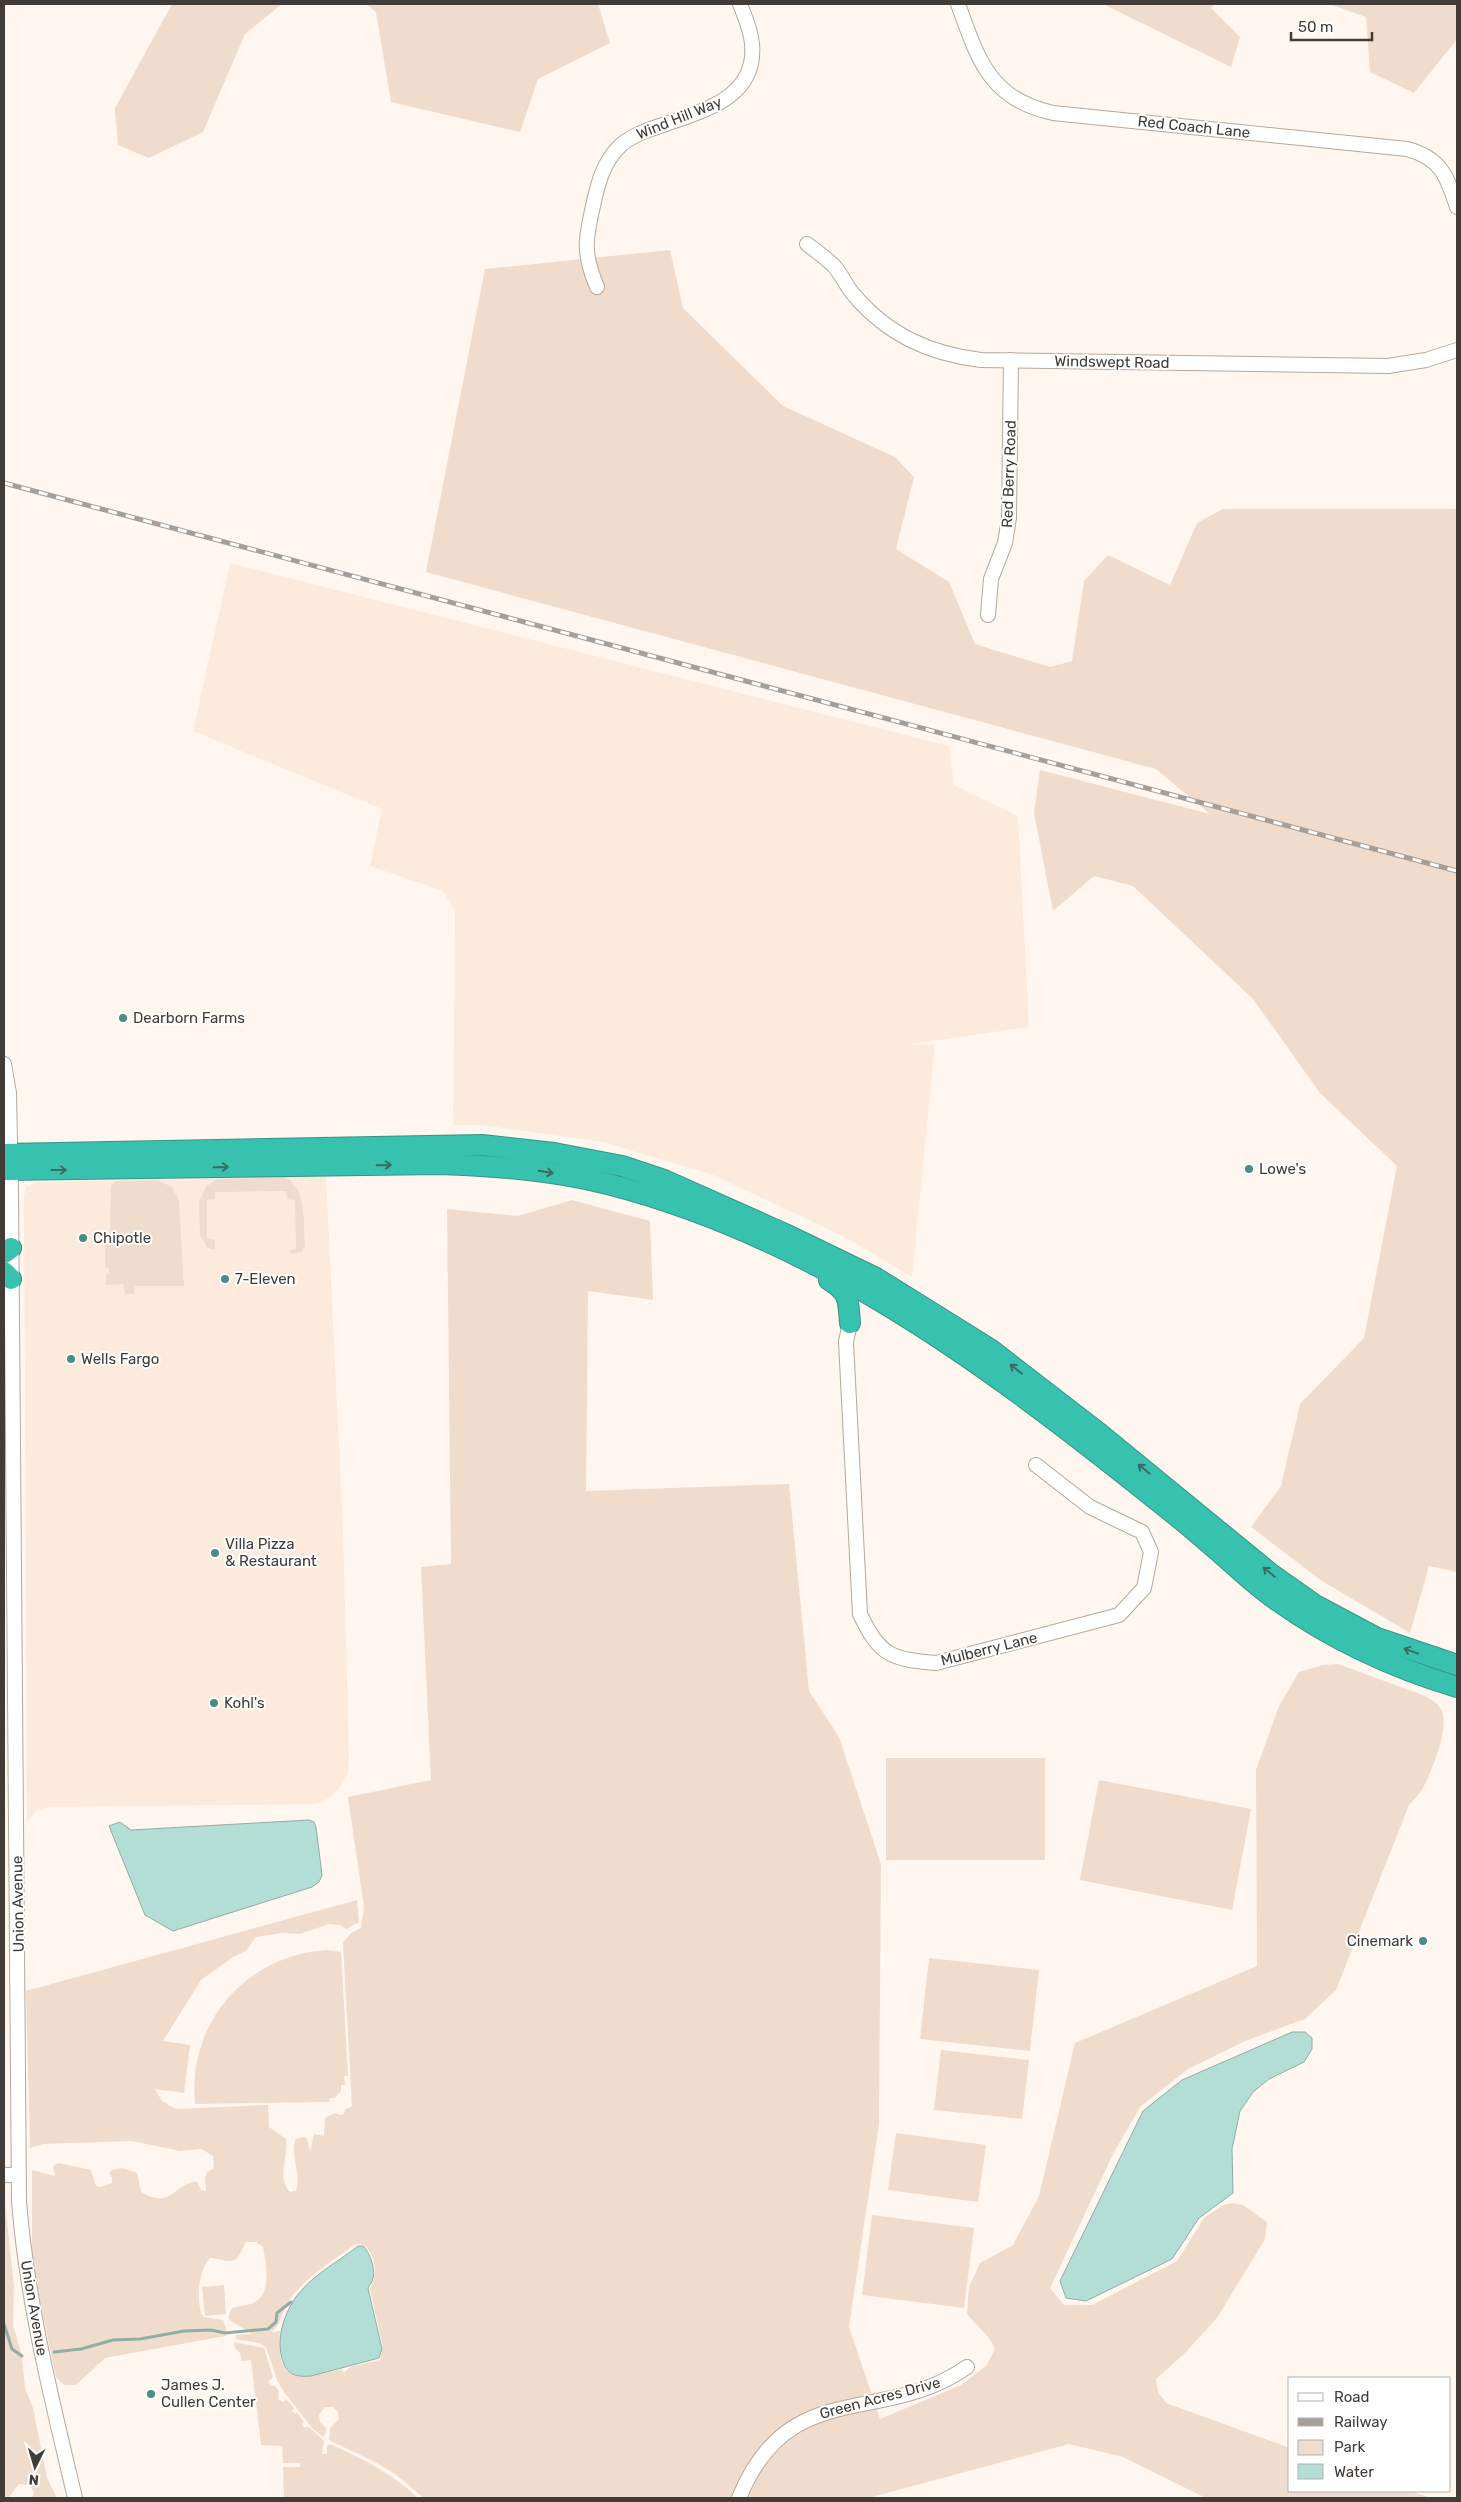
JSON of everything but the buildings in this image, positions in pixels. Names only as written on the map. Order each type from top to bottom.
[{"type":"highway","points":[[7,1162],[482,1145],[563,1155],[622,1166],[664,1180],[785,1234],[876,1278],[990,1349],[1100,1434],[1271,1574],[1315,1604],[1377,1638],[1457,1666]]},
{"type":"highway","points":[[7,1162],[439,1164],[522,1168],[607,1184],[694,1209],[797,1254],[920,1324],[994,1374],[1122,1472],[1210,1543],[1264,1591],[1292,1611],[1351,1644],[1395,1665],[1457,1687]]},
{"type":"highway","points":[[797,1254],[825,1278],[842,1288],[848,1297],[850,1323]]},
{"type":"highway","points":[[850,1323],[857,1314],[869,1309],[920,1324]]},
{"type":"street","name":"Wind Hill Way","points":[[597,287],[587,264],[586,246],[597,184],[602,171],[614,154],[629,139],[646,130],[713,107],[736,90],[743,81],[752,58],[750,31],[740,4]]},
{"type":"street","name":"Red Coach Lane","points":[[958,4],[975,52],[985,70],[1010,96],[1031,107],[1053,113],[1407,149],[1420,153],[1439,166],[1449,182],[1457,207]]},
{"type":"street","name":"Windswept Road","points":[[807,244],[834,266],[852,293],[869,312],[905,338],[930,350],[956,357],[981,360],[1388,366],[1426,360],[1457,350]]},
{"type":"street","name":"Red Berry Road","points":[[988,615],[991,579],[1005,543],[1009,518],[1012,360]]},
{"type":"street","name":"Union Avenue","points":[[4,1064],[9,1093],[7,1162],[7,1649],[18,1899],[18,2175],[28,2284],[39,2346],[75,2498]]},
{"type":"street","name":"Mulberry Lane","points":[[850,1323],[846,1342],[860,1614],[878,1646],[894,1657],[936,1663],[1119,1615],[1144,1588],[1151,1552],[1142,1532],[1090,1508],[1036,1466]]},
{"type":"street","points":[[4,1900],[18,1899]]},
{"type":"street","points":[[4,2175],[18,2175]]},
{"type":"street","name":"Green Acres Drive","points":[[740,2498],[761,2456],[777,2439],[800,2423],[830,2411],[932,2386],[967,2367]]},
{"type":"shaded area","points":[[230,563],[949,746],[954,785],[1018,816],[1029,1027],[906,1045],[935,1045],[912,1277],[843,1236],[713,1175],[603,1142],[481,1125],[453,1125],[455,912],[443,891],[370,866],[382,809],[193,731]]},
{"type":"shaded area","points":[[326,1176],[343,1529],[348,1773],[341,1786],[331,1797],[316,1804],[49,1807],[37,1810],[27,1822],[24,1196],[26,1188],[35,1182]]},
{"type":"green space","points":[[172,4],[282,4],[245,34],[203,132],[149,158],[118,145],[115,108]]},
{"type":"green space","points":[[366,4],[598,4],[610,43],[538,79],[520,132],[391,102],[376,12]]},
{"type":"green space","points":[[1103,4],[1215,4],[1211,8],[1240,37],[1231,67]]},
{"type":"green space","points":[[1329,4],[1457,4],[1457,39],[1414,93],[1370,72],[1366,17]]},
{"type":"green space","points":[[670,250],[683,308],[783,406],[895,457],[914,477],[896,549],[949,582],[975,644],[1050,667],[1072,661],[1084,581],[1108,555],[1170,585],[1197,523],[1223,509],[1457,509],[1457,1572],[1429,1566],[1410,1633],[1322,1581],[1251,1527],[1281,1486],[1300,1404],[1364,1338],[1397,1166],[1320,1093],[1253,999],[1133,886],[1094,876],[1053,911],[1034,813],[1040,770],[1210,814],[1156,769],[426,572],[485,269]]},
{"type":"green space","points":[[283,1176],[297,1189],[303,1207],[305,1246],[302,1252],[292,1254],[288,1251],[296,1249],[295,1200],[287,1199],[286,1191],[215,1192],[215,1199],[207,1200],[207,1238],[215,1240],[215,1250],[208,1248],[200,1235],[199,1201],[206,1187],[217,1179]]},
{"type":"green space","points":[[157,1180],[172,1187],[179,1201],[184,1286],[135,1286],[134,1294],[125,1294],[123,1284],[106,1285],[106,1274],[109,1274],[109,1268],[105,1267],[105,1235],[110,1234],[111,1186],[116,1181]]},
{"type":"green space","points":[[572,1200],[650,1221],[653,1300],[588,1291],[586,1491],[789,1484],[809,1691],[839,1737],[881,1864],[879,2124],[849,2327],[880,2419],[961,2385],[987,2365],[995,2349],[986,2335],[967,2314],[969,2287],[980,2263],[1013,2245],[1039,2196],[1075,2043],[1257,1966],[1256,1770],[1279,1706],[1299,1672],[1323,1665],[1338,1664],[1425,1696],[1435,1702],[1440,1708],[1444,1719],[1435,1760],[1423,1789],[1409,1805],[1336,1990],[1305,2019],[1245,2041],[1188,2069],[1141,2106],[1114,2152],[1050,2288],[1064,2305],[1092,2305],[1177,2261],[1204,2218],[1223,2205],[1233,2203],[1243,2205],[1267,2222],[1265,2239],[1217,2318],[1184,2354],[1156,2379],[1158,2392],[1166,2403],[1288,2447],[1288,2492],[1413,2492],[1431,2498],[1206,2498],[1123,2457],[1069,2444],[868,2498],[424,2498],[395,2474],[375,2462],[329,2440],[330,2428],[339,2419],[338,2412],[333,2407],[325,2407],[319,2415],[320,2422],[326,2428],[325,2435],[322,2436],[312,2428],[277,2380],[266,2347],[259,2343],[235,2339],[236,2335],[251,2334],[228,2318],[232,2308],[255,2302],[265,2289],[267,2275],[263,2247],[256,2242],[246,2242],[235,2260],[228,2261],[210,2258],[203,2270],[199,2292],[201,2313],[204,2317],[223,2320],[227,2331],[225,2336],[105,2358],[76,2385],[64,2385],[56,2377],[32,2264],[32,2170],[55,2176],[53,2166],[58,2163],[91,2170],[96,2186],[100,2187],[112,2183],[109,2173],[112,2170],[122,2168],[137,2173],[141,2192],[151,2197],[159,2198],[171,2195],[189,2183],[197,2181],[201,2190],[206,2191],[205,2178],[207,2172],[214,2168],[213,2156],[201,2149],[180,2151],[132,2141],[43,2144],[30,2148],[26,1991],[357,1900],[359,1922],[346,1929],[340,1925],[329,1924],[300,1934],[282,1933],[256,1937],[246,1951],[233,1957],[201,1980],[163,2041],[190,2045],[184,2093],[155,2089],[162,2101],[176,2109],[268,2105],[269,2127],[286,2139],[283,2174],[286,2186],[290,2192],[296,2191],[298,2177],[294,2151],[296,2139],[307,2138],[310,2152],[314,2134],[324,2136],[325,2118],[335,2113],[344,2114],[345,2110],[352,2106],[343,1943],[351,1933],[361,1928],[364,1907],[348,1797],[431,1780],[421,1567],[451,1564],[447,1209],[518,1216]],"holes":[[[361,2244],[373,2258],[375,2271],[370,2289],[383,2348],[380,2360],[350,2367],[344,2372],[345,2377],[342,2369],[315,2375],[294,2375],[287,2370],[282,2362],[280,2331],[272,2332],[290,2299],[314,2274],[354,2245]]]},
{"type":"green space","points":[[886,1758],[1045,1758],[1045,1860],[886,1860]]},
{"type":"green space","points":[[1099,1780],[1251,1809],[1232,1910],[1080,1880]]},
{"type":"green space","points":[[327,1950],[341,1952],[348,2076],[344,2076],[345,2085],[341,2085],[341,2091],[335,2098],[330,2098],[329,2102],[195,2104],[195,2074],[201,2046],[212,2021],[228,1999],[248,1980],[271,1965],[298,1955]]},
{"type":"green space","points":[[929,1958],[1039,1970],[1030,2051],[920,2039]]},
{"type":"green space","points":[[941,2050],[1029,2060],[1022,2119],[934,2110]]},
{"type":"green space","points":[[896,2133],[986,2145],[978,2202],[888,2190]]},
{"type":"green space","points":[[4,2194],[14,2286],[13,2325],[22,2356],[25,2388],[33,2408],[47,2478],[57,2498],[32,2498],[34,2492],[29,2485],[19,2484],[8,2498],[4,2498]]},
{"type":"green space","points":[[872,2215],[974,2228],[964,2308],[862,2295]]},
{"type":"green space","points":[[224,2285],[226,2314],[205,2316],[202,2287]]},
{"type":"green space","points":[[234,2342],[264,2348],[273,2377],[268,2382],[279,2391],[278,2399],[283,2402],[286,2399],[294,2408],[292,2411],[295,2414],[297,2412],[304,2422],[302,2424],[305,2428],[308,2426],[324,2441],[322,2454],[327,2454],[327,2446],[330,2444],[354,2455],[398,2481],[418,2498],[284,2498],[283,2467],[300,2467],[300,2463],[283,2463],[282,2446],[261,2445],[251,2360],[241,2361],[240,2353],[235,2348]]},
{"type":"water","points":[[309,1820],[314,1822],[316,1827],[322,1875],[319,1882],[312,1887],[173,1931],[145,1915],[109,1826],[120,1822],[131,1830]]},
{"type":"water","points":[[1292,2032],[1305,2032],[1312,2038],[1312,2049],[1304,2062],[1269,2079],[1253,2092],[1240,2111],[1232,2149],[1233,2193],[1199,2218],[1172,2259],[1086,2301],[1066,2298],[1060,2281],[1143,2111],[1182,2080]]},
{"type":"water","points":[[358,2246],[363,2246],[366,2249],[374,2273],[368,2288],[382,2349],[379,2358],[311,2376],[294,2375],[285,2367],[280,2348],[283,2324],[288,2310],[295,2298],[313,2279]]},
{"type":"waterway","points":[[54,2352],[81,2349],[113,2340],[140,2339],[184,2331],[211,2330],[225,2333],[268,2329],[276,2322],[277,2313],[291,2302]]},
{"type":"waterway","points":[[4,2324],[12,2349],[22,2356]]},
{"type":"railway","points":[[4,483],[1457,871]]},
{"type":"place","name":"Dearborn Farms","points":[[123,1018]]},
{"type":"place","name":"Lowe's","points":[[1249,1169]]},
{"type":"place","name":"Chipotle","points":[[83,1238]]},
{"type":"place","name":"7-Eleven","points":[[225,1279]]},
{"type":"place","name":"Wells Fargo","points":[[71,1359]]},
{"type":"place","name":"Villa Pizza & Restaurant","points":[[215,1553]]},
{"type":"place","name":"Kohl's","points":[[214,1703]]},
{"type":"place","name":"Cinemark","points":[[1423,1941]]},
{"type":"place","name":"James J. Cullen Center","points":[[151,2394]]}]
